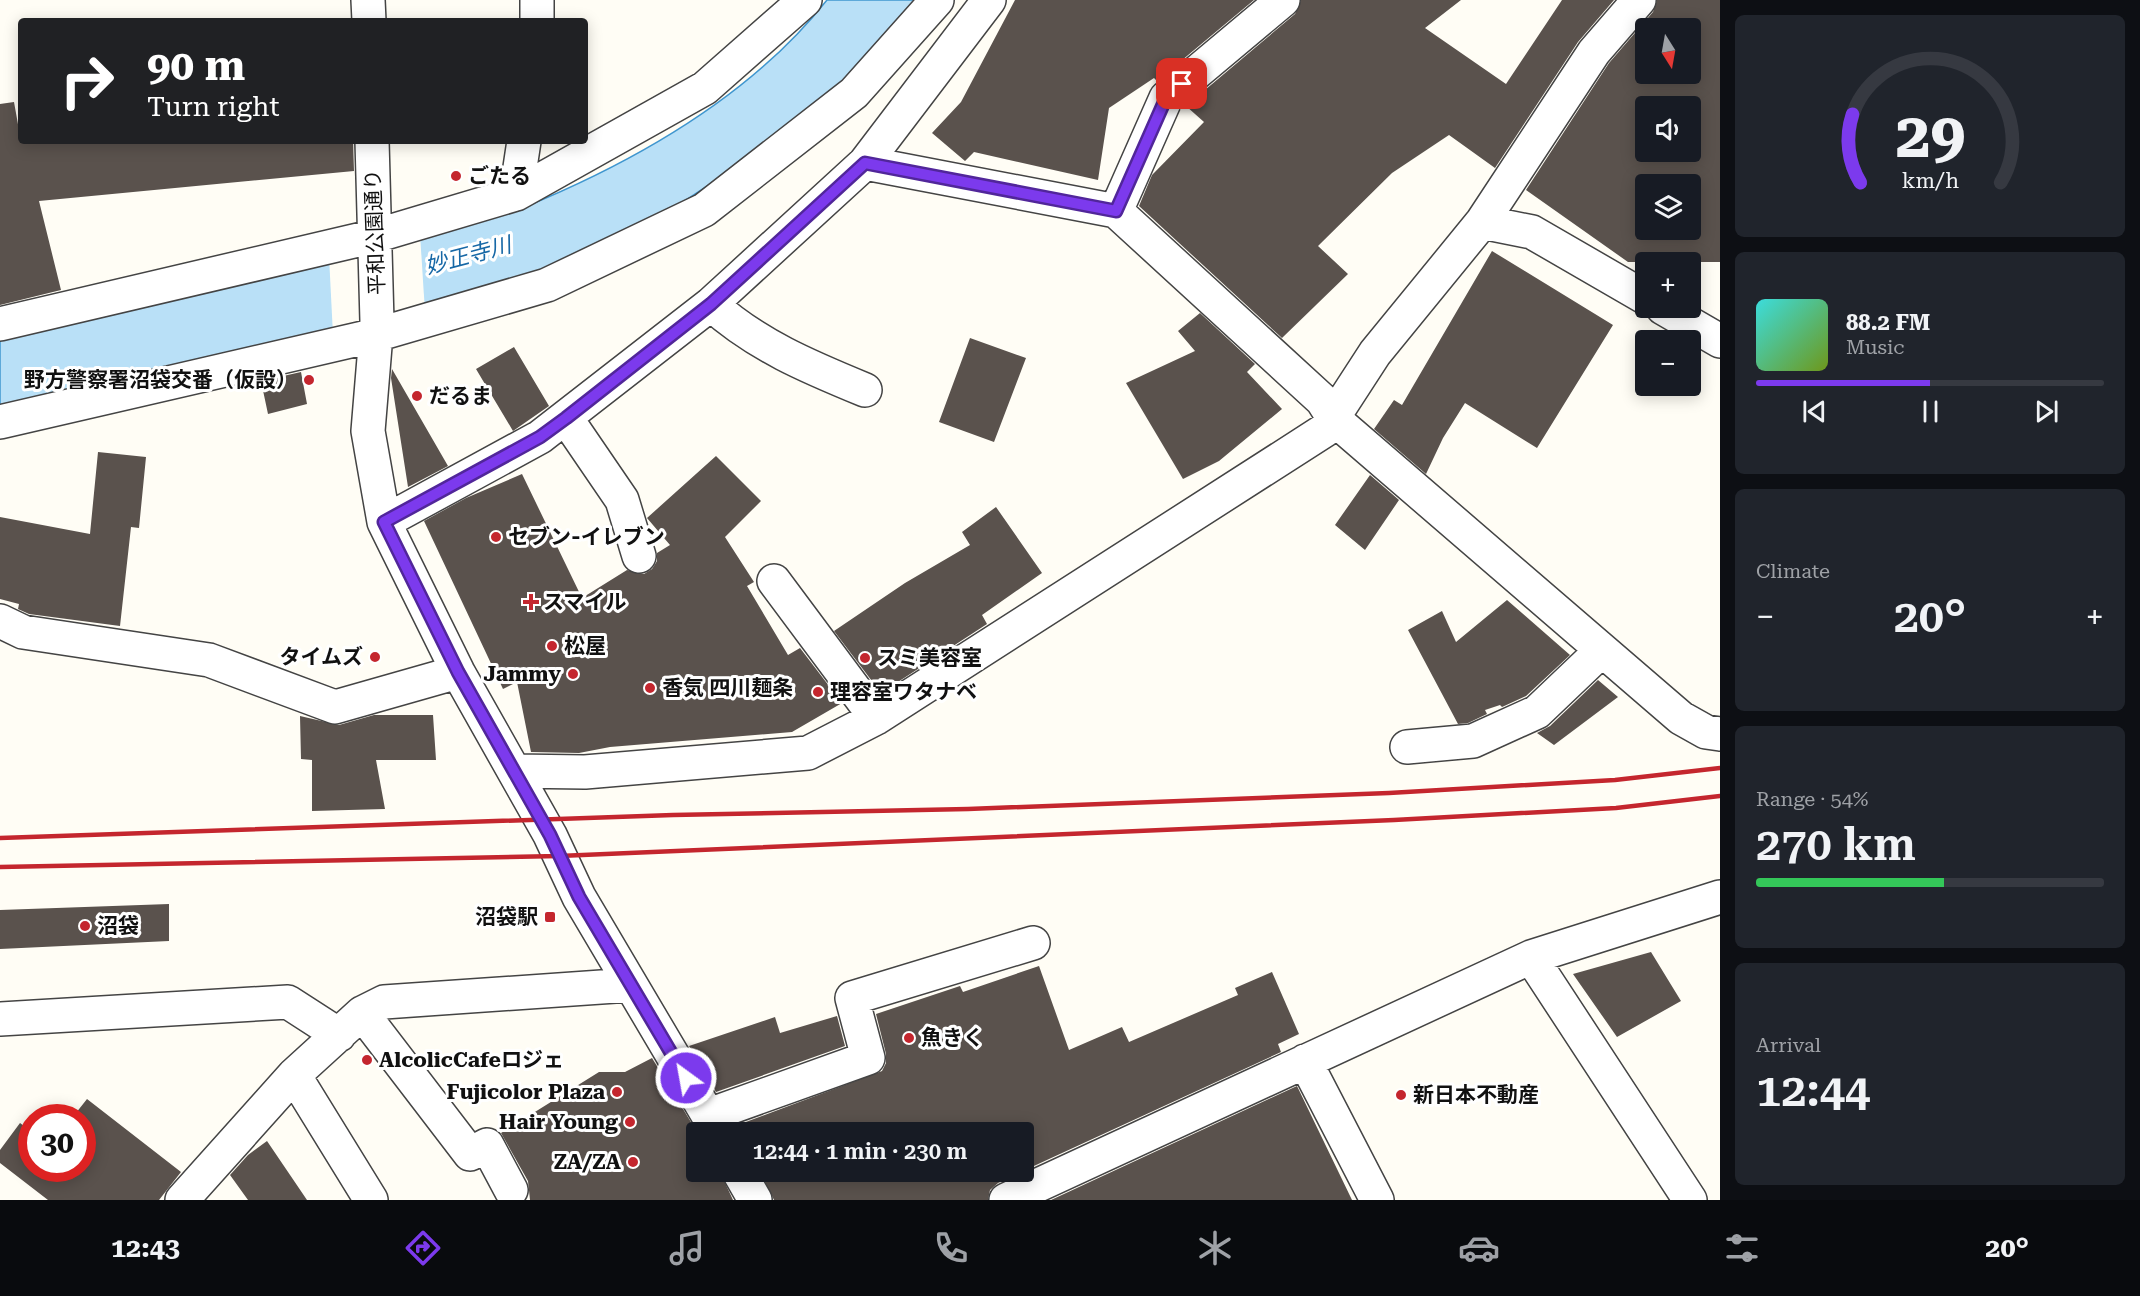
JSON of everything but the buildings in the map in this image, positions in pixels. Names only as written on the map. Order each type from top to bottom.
[{"type":"street","points":[[368,0],[369,18]]},
{"type":"street","points":[[537,0],[537,18]]},
{"type":"street","points":[[0,324],[375,241],[516,194],[705,88],[805,0]]},
{"type":"street","points":[[0,422],[547,285],[704,210],[854,93],[937,0]]},
{"type":"street","points":[[384,522],[540,437],[711,304],[865,163],[989,0]]},
{"type":"street","points":[[1116,211],[1166,98],[1283,0]]},
{"type":"street","points":[[514,771],[585,772],[808,753],[876,718],[1325,430],[1375,353],[1482,222],[1594,52],[1639,0]]},
{"type":"street","name":"平和公園通り","points":[[372,144],[376,329],[368,431],[384,522],[458,672],[550,835],[579,897],[713,1122]]},
{"type":"street","points":[[516,194],[524,144]]},
{"type":"street","points":[[865,163],[1116,211],[1322,400],[1334,419],[1600,651],[1681,718],[1706,732],[1720,734]]},
{"type":"street","points":[[1482,222],[1532,232],[1635,292]]},
{"type":"street","points":[[711,304],[731,322],[789,358],[865,390]]},
{"type":"street","points":[[1681,318],[1720,340]]},
{"type":"street","points":[[566,418],[622,500],[639,556]]},
{"type":"street","points":[[774,581],[876,718]]},
{"type":"street","points":[[0,621],[23,632],[209,660],[334,707],[458,672]]},
{"type":"street","points":[[1407,747],[1473,741],[1537,712],[1600,651]]},
{"type":"street","points":[[1020,1197],[1305,1061],[1531,957],[1720,897]]},
{"type":"street","points":[[719,1122],[868,1058],[852,998],[1033,943]]},
{"type":"street","points":[[1531,957],[1690,1200]]},
{"type":"street","points":[[182,1200],[294,1075],[350,1024],[384,1002],[630,985]]},
{"type":"street","points":[[0,1019],[288,1002],[350,1024],[470,1154],[487,1145],[511,1190]]},
{"type":"street","points":[[1305,1061],[1377,1200]]},
{"type":"street","points":[[294,1075],[371,1200]]},
{"type":"street","points":[[744,1182],[754,1200]]},
{"type":"water","name":"妙正寺川","points":[[827,0],[917,0],[850,77],[747,160],[677,206],[575,258],[479,294],[0,408],[0,339],[525,207],[609,169],[650,147],[728,96],[797,35]]},
{"type":"pier","points":[[420,234],[425,312],[333,335],[329,256]]},
{"type":"railway","points":[[0,838],[673,815],[968,809],[1389,793],[1615,780],[1720,768]]},
{"type":"railway","points":[[0,867],[559,856],[1394,820],[1616,808],[1720,796]]},
{"type":"place","name":"ごたる","points":[[456,176]]},
{"type":"place","name":"野方警察署沼袋交番（仮設）","points":[[309,380]]},
{"type":"place","name":"だるま","points":[[417,396]]},
{"type":"place","name":"セブン-イレブン","points":[[496,537]]},
{"type":"place","name":"スマイル","points":[[531,602]]},
{"type":"place","name":"松屋","points":[[552,646]]},
{"type":"place","name":"タイムズ","points":[[375,657]]},
{"type":"place","name":"スミ美容室","points":[[865,658]]},
{"type":"place","name":"Jammy","points":[[573,674]]},
{"type":"place","name":"香気 四川麺条","points":[[650,688]]},
{"type":"place","name":"理容室ワタナベ","points":[[818,692]]},
{"type":"place","name":"沼袋駅","points":[[550,917]]},
{"type":"place","name":"沼袋","points":[[85,926]]},
{"type":"place","name":"魚きく","points":[[909,1038]]},
{"type":"place","name":"AlcolicCafeロジェ","points":[[367,1060]]},
{"type":"place","name":"Fujicolor Plaza","points":[[617,1092]]},
{"type":"place","name":"新日本不動産","points":[[1401,1095]]},
{"type":"place","name":"Hair Young","points":[[630,1122]]},
{"type":"place","name":"ZA/ZA","points":[[633,1162]]},
{"type":"route","points":[[686,1078],[579,897],[550,835],[458,672],[384,522],[540,437],[566,418],[711,304],[865,163],[1116,211],[1166,98],[1182,84]]}]
